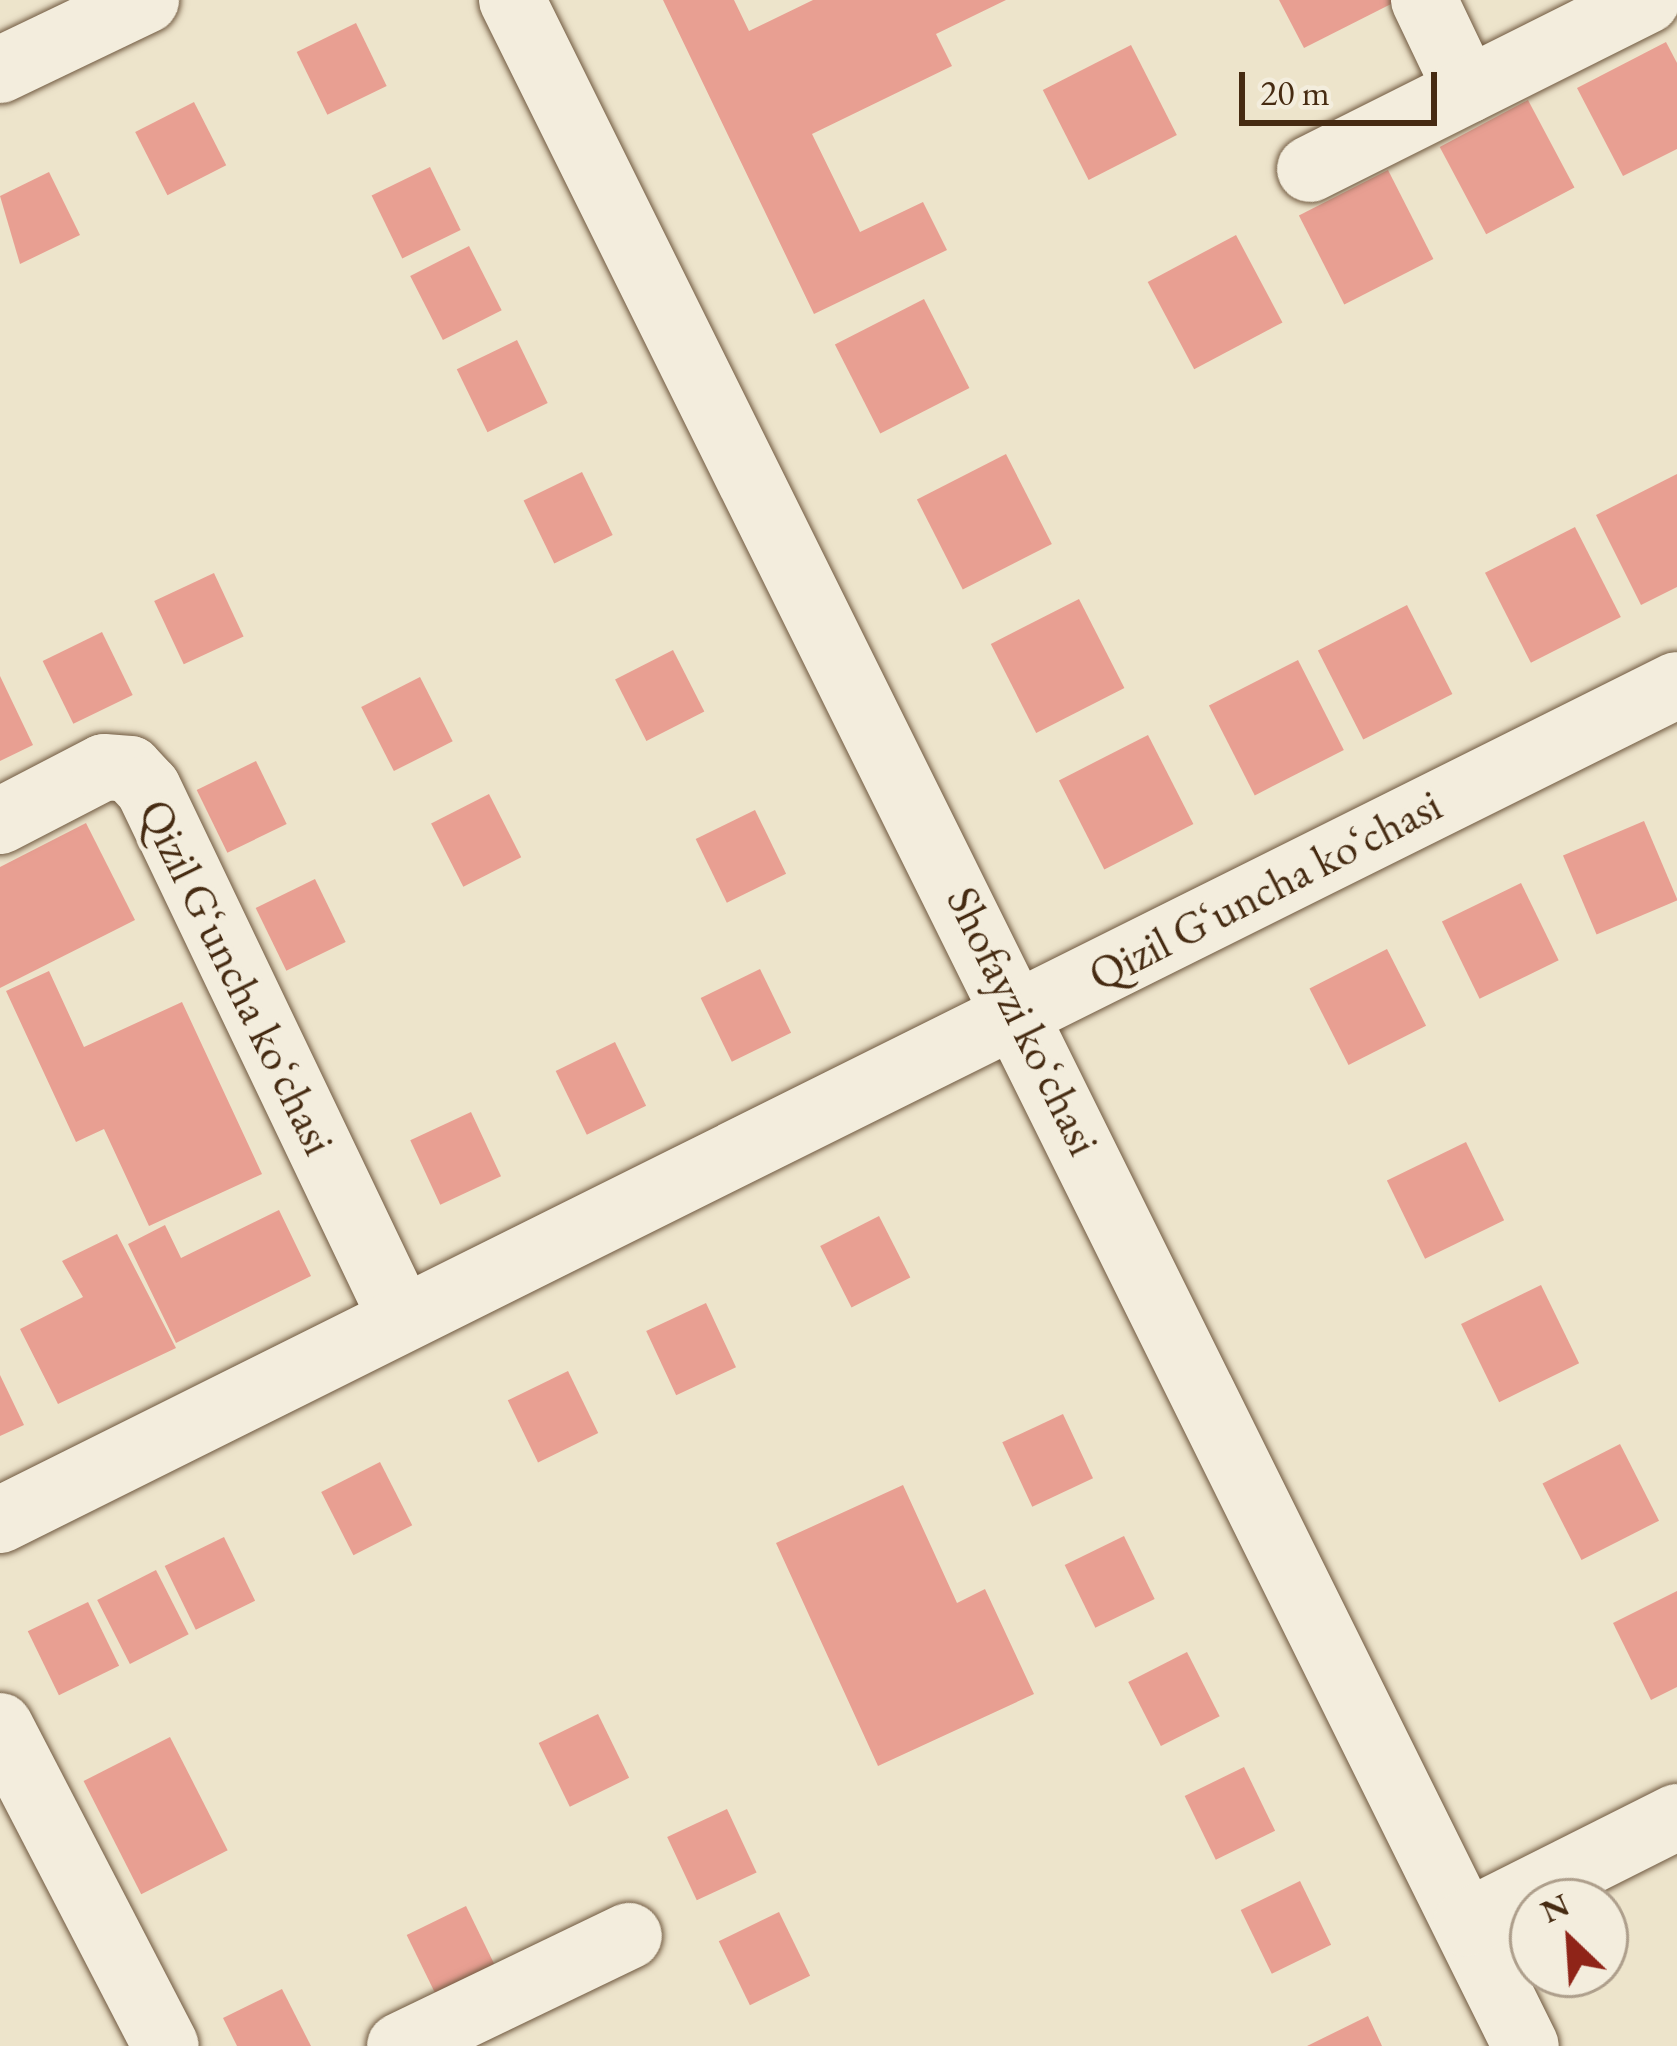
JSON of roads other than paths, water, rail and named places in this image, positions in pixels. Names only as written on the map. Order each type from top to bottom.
[{"type":"street","points":[[0,70],[146,0]]},
{"type":"street","name":"Shofayzi koʻchasi","points":[[512,0],[1020,1013],[1526,2046]]},
{"type":"street","points":[[1424,0],[1467,90]]},
{"type":"street","points":[[1310,169],[1648,0]]},
{"type":"street","name":"Qizil Gʻuncha koʻchasi","points":[[0,1520],[1677,685]]},
{"type":"street","name":"Qizil Gʻuncha koʻchasi","points":[[0,821],[104,767],[130,769],[148,788],[401,1317]]},
{"type":"street","points":[[0,1726],[166,2046]]},
{"type":"street","points":[[1466,1923],[1677,1817]]},
{"type":"street","points":[[400,2046],[629,1936]]}]
